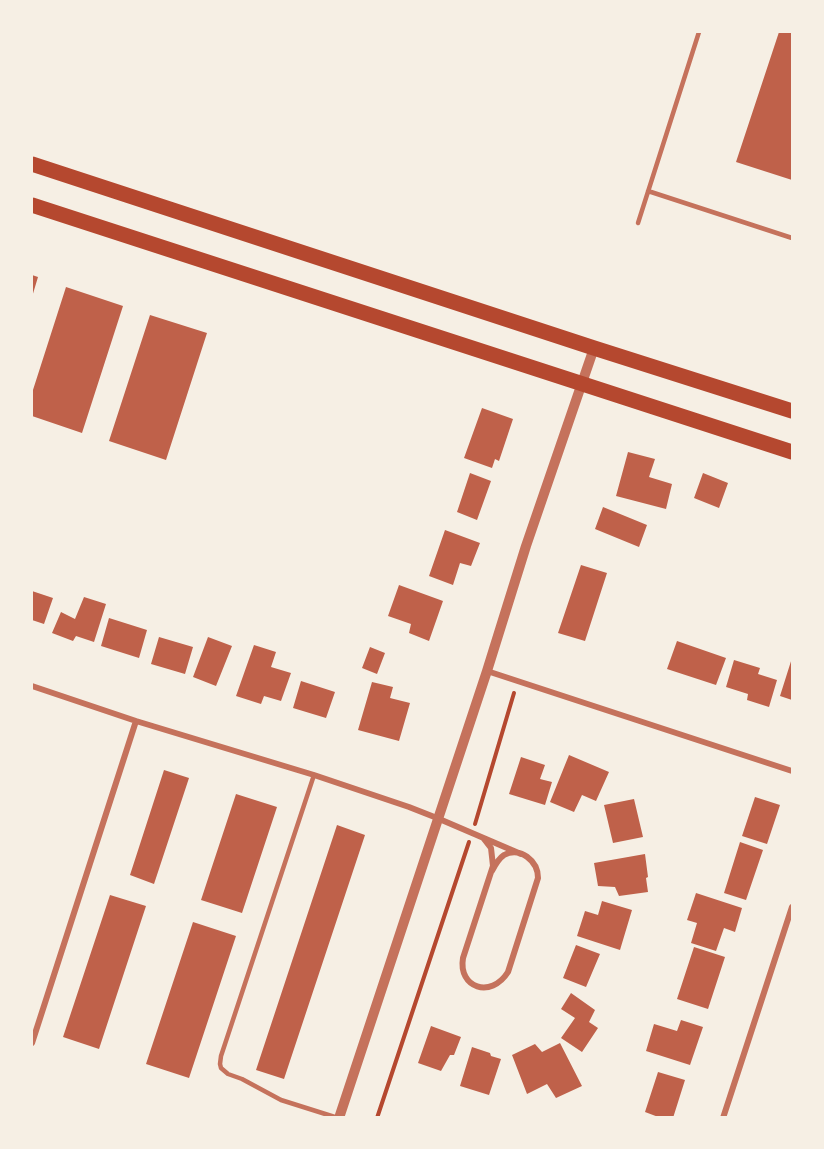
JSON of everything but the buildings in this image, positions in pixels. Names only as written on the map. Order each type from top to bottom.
[{"type":"main road","points":[[32,164],[792,411]]},
{"type":"main road","points":[[32,206],[792,452]]},
{"type":"street","points":[[338,1118],[487,671],[526,546],[594,348]]},
{"type":"street","points":[[487,671],[792,771]]},
{"type":"street","points":[[32,686],[136,721],[314,775],[437,818],[521,854],[528,858],[538,870],[536,887],[508,972],[498,984],[486,988],[470,981],[464,974],[462,963],[495,864],[506,854],[521,854]]},
{"type":"street","points":[[32,1043],[136,721]]},
{"type":"street","points":[[481,837],[491,848],[492,871]]},
{"type":"street","points":[[723,1118],[792,907]]},
{"type":"lane","points":[[638,223],[699,32]]},
{"type":"lane","points":[[648,191],[792,238]]},
{"type":"lane","points":[[314,775],[220,1056],[220,1064],[224,1072],[281,1100],[338,1118]]},
{"type":"path","points":[[377,1118],[472,834],[518,681]]}]
